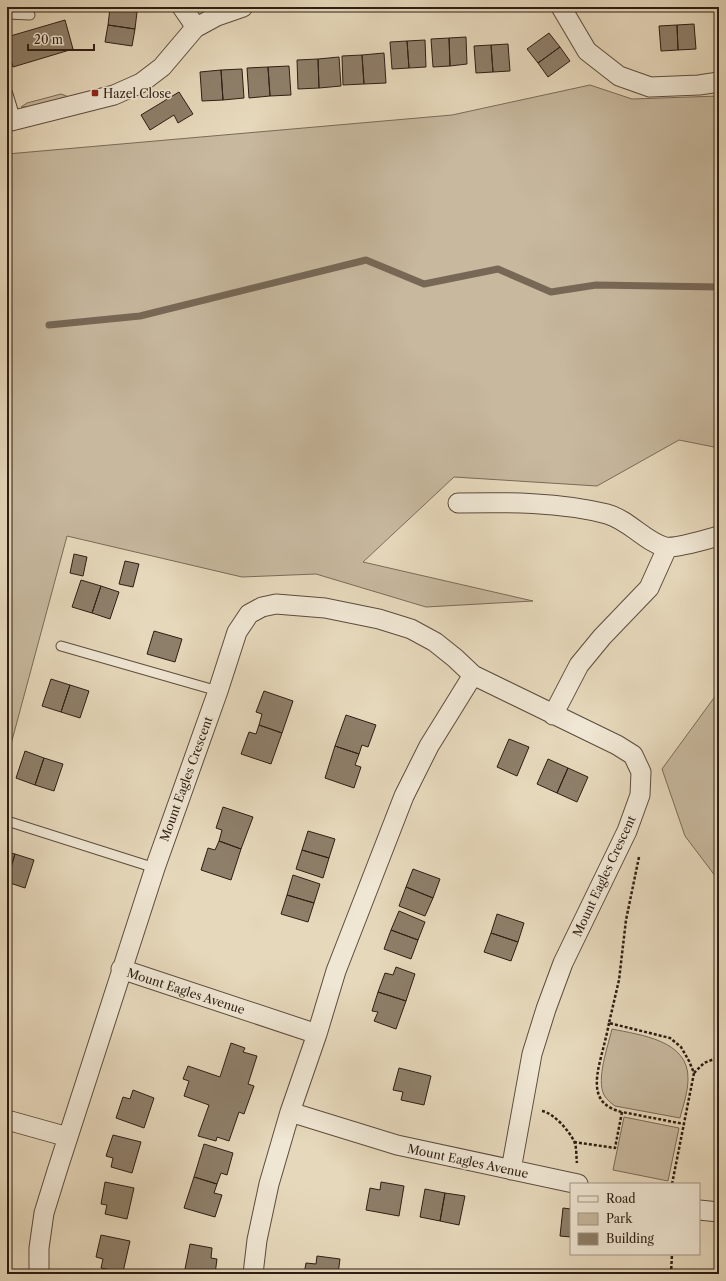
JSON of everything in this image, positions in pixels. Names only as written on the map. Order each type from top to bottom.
[{"type":"street","points":[[182,7],[195,28]]},
{"type":"street","points":[[12,121],[114,95],[141,83],[162,67],[195,28],[217,16],[243,7]]},
{"type":"street","points":[[561,7],[587,52],[619,76],[650,87],[699,85],[719,82]]},
{"type":"street","points":[[458,503],[487,502],[579,508],[609,515],[631,526],[655,543],[667,548],[696,543],[719,536]]},
{"type":"street","points":[[553,715],[579,665],[602,637],[649,588],[667,548]]},
{"type":"street","name":"Mount Eagles Crescent","points":[[121,969],[218,691],[237,632],[249,614],[262,607],[276,604],[325,608],[379,619],[411,629],[435,642],[473,675],[617,745],[633,755],[641,772],[640,795],[626,831],[563,963],[546,1009],[532,1054],[511,1170]]},
{"type":"street","points":[[253,1274],[257,1240],[269,1184],[290,1112],[317,1034],[336,971],[404,796],[429,746],[473,675]]},
{"type":"street","name":"Mount Eagles Avenue","points":[[39,1274],[39,1248],[44,1213],[121,969],[317,1034]]},
{"type":"street","name":"Mount Eagles Avenue","points":[[290,1112],[396,1145],[572,1183]]},
{"type":"street","points":[[7,1120],[68,1137]]},
{"type":"street","points":[[700,1210],[719,1212]]},
{"type":"lane","points":[[7,14],[30,15]]},
{"type":"lane","points":[[7,91],[12,121]]},
{"type":"lane","points":[[61,646],[218,691]]},
{"type":"lane","points":[[7,821],[155,868]]},
{"type":"path","points":[[626,831],[642,842],[626,920],[619,980],[597,1074],[596,1085],[598,1096],[612,1110],[684,1124]]},
{"type":"path","points":[[609,1023],[670,1038],[681,1047],[694,1073],[672,1183]]},
{"type":"path","points":[[694,1073],[704,1063],[719,1057]]},
{"type":"path","points":[[522,1107],[546,1112],[562,1124],[574,1142],[577,1163],[577,1183]]},
{"type":"path","points":[[574,1142],[615,1148],[622,1112]]},
{"type":"path","points":[[671,1274],[672,1255]]},
{"type":"green space","points":[[590,85],[632,99],[719,96],[719,448],[679,440],[597,486],[454,477],[363,562],[533,601],[426,607],[316,574],[242,577],[67,536],[7,759],[7,154],[452,115]]},
{"type":"green space","points":[[61,94],[69,97],[32,107],[21,107],[27,103]]},
{"type":"green space","points":[[719,691],[719,881],[685,836],[662,769]]},
{"type":"green space","points":[[612,1029],[649,1037],[672,1048],[680,1056],[686,1066],[688,1084],[680,1118],[615,1106],[605,1097],[601,1080]]},
{"type":"green space","points":[[624,1117],[679,1128],[668,1181],[613,1170]]},
{"type":"building","points":[[110,8],[137,12],[135,29],[108,25]]},
{"type":"building","points":[[65,20],[73,49],[13,67],[7,47],[7,37]]},
{"type":"building","points":[[694,24],[696,49],[678,50],[677,25]]},
{"type":"building","points":[[108,25],[135,29],[132,46],[105,42]]},
{"type":"building","points":[[677,25],[678,50],[661,51],[659,26]]},
{"type":"building","points":[[549,33],[560,47],[538,63],[527,49]]},
{"type":"building","points":[[466,37],[467,64],[450,66],[449,38]]},
{"type":"building","points":[[449,38],[450,66],[433,67],[431,39]]},
{"type":"building","points":[[425,40],[426,67],[409,68],[407,41]]},
{"type":"building","points":[[407,41],[409,68],[392,69],[390,42]]},
{"type":"building","points":[[508,44],[510,71],[493,72],[491,45]]},
{"type":"building","points":[[491,45],[493,72],[476,73],[474,46]]},
{"type":"building","points":[[560,47],[570,61],[548,77],[538,63]]},
{"type":"building","points":[[384,53],[386,83],[364,84],[362,55]]},
{"type":"building","points":[[362,55],[364,84],[343,85],[342,56]]},
{"type":"building","points":[[339,57],[341,86],[319,88],[318,59]]},
{"type":"building","points":[[318,59],[319,88],[298,89],[297,60]]},
{"type":"building","points":[[289,66],[291,95],[270,96],[268,67]]},
{"type":"building","points":[[268,67],[270,96],[249,98],[247,68]]},
{"type":"building","points":[[242,69],[244,98],[223,100],[221,70]]},
{"type":"building","points":[[221,70],[223,100],[202,101],[200,72]]},
{"type":"building","points":[[179,92],[193,114],[178,123],[174,115],[150,130],[141,115]]},
{"type":"building","points":[[74,554],[87,557],[83,576],[70,573]]},
{"type":"building","points":[[125,561],[139,564],[133,587],[119,584]]},
{"type":"building","points":[[81,580],[101,586],[92,613],[72,607]]},
{"type":"building","points":[[101,586],[119,592],[110,619],[92,613]]},
{"type":"building","points":[[154,631],[182,639],[175,662],[147,654]]},
{"type":"building","points":[[51,679],[70,685],[61,712],[42,706]]},
{"type":"building","points":[[70,685],[89,691],[80,718],[61,712]]},
{"type":"building","points":[[264,691],[293,701],[282,733],[259,725],[262,714],[256,712]]},
{"type":"building","points":[[346,715],[376,725],[368,747],[362,745],[359,754],[335,746]]},
{"type":"building","points":[[259,725],[282,733],[271,764],[241,754],[249,732],[256,734]]},
{"type":"building","points":[[509,739],[529,747],[517,776],[497,767]]},
{"type":"building","points":[[335,746],[359,754],[355,765],[361,767],[354,788],[325,778]]},
{"type":"building","points":[[25,751],[44,758],[35,785],[16,778]]},
{"type":"building","points":[[44,758],[63,764],[54,791],[35,785]]},
{"type":"building","points":[[548,759],[568,768],[557,793],[537,784]]},
{"type":"building","points":[[568,768],[588,777],[577,802],[557,793]]},
{"type":"building","points":[[223,807],[253,817],[241,849],[219,841],[222,830],[216,828]]},
{"type":"building","points":[[308,831],[335,839],[329,858],[302,850]]},
{"type":"building","points":[[219,841],[241,849],[231,880],[201,870],[208,848],[215,850]]},
{"type":"building","points":[[302,850],[329,858],[323,878],[296,869]]},
{"type":"building","points":[[7,852],[15,854],[7,878]]},
{"type":"building","points":[[15,854],[34,860],[25,888],[7,882]]},
{"type":"building","points":[[413,869],[440,879],[433,898],[406,887]]},
{"type":"building","points":[[293,875],[320,884],[314,903],[287,895]]},
{"type":"building","points":[[406,887],[433,898],[425,916],[399,906]]},
{"type":"building","points":[[287,895],[314,903],[308,922],[281,914]]},
{"type":"building","points":[[399,911],[425,922],[418,940],[391,930]]},
{"type":"building","points":[[497,914],[524,923],[518,942],[491,933]]},
{"type":"building","points":[[391,930],[418,940],[411,959],[384,949]]},
{"type":"building","points":[[491,933],[518,942],[511,961],[484,952]]},
{"type":"building","points":[[396,967],[415,974],[406,1001],[378,992],[385,973],[393,975]]},
{"type":"building","points":[[378,992],[406,1001],[396,1029],[374,1021],[378,1012],[372,1011]]},
{"type":"building","points":[[231,1043],[245,1048],[243,1052],[257,1056],[248,1084],[254,1086],[244,1114],[239,1112],[229,1141],[217,1137],[216,1141],[198,1136],[209,1105],[184,1096],[189,1081],[183,1079],[188,1066],[220,1077]]},
{"type":"building","points":[[399,1068],[431,1076],[424,1105],[401,1100],[403,1092],[393,1090]]},
{"type":"building","points":[[133,1090],[154,1098],[144,1128],[116,1118],[123,1097],[130,1099]]},
{"type":"building","points":[[113,1135],[141,1142],[132,1173],[111,1167],[113,1158],[106,1156]]},
{"type":"building","points":[[204,1144],[233,1153],[227,1175],[221,1173],[217,1184],[194,1177]]},
{"type":"building","points":[[194,1177],[217,1184],[214,1193],[222,1195],[215,1217],[184,1208]]},
{"type":"building","points":[[105,1182],[134,1188],[127,1219],[105,1214],[107,1205],[101,1204]]},
{"type":"building","points":[[381,1182],[404,1186],[399,1216],[366,1210],[370,1188],[380,1190]]},
{"type":"building","points":[[425,1189],[445,1193],[440,1221],[420,1217]]},
{"type":"building","points":[[445,1193],[465,1196],[459,1225],[440,1221]]},
{"type":"building","points":[[563,1208],[570,1209],[570,1237],[560,1236]]},
{"type":"building","points":[[101,1235],[130,1241],[123,1272],[101,1268],[103,1259],[96,1257]]},
{"type":"building","points":[[190,1244],[212,1248],[211,1258],[217,1259],[215,1274],[184,1274]]},
{"type":"building","points":[[317,1256],[340,1259],[338,1274],[304,1274],[306,1263],[316,1264]]},
{"type":"waterway","points":[[49,325],[140,316],[366,260],[424,284],[498,269],[551,292],[596,285],[719,287]]},
{"type":"place","name":"Hazel Close","points":[[95,93]]}]
